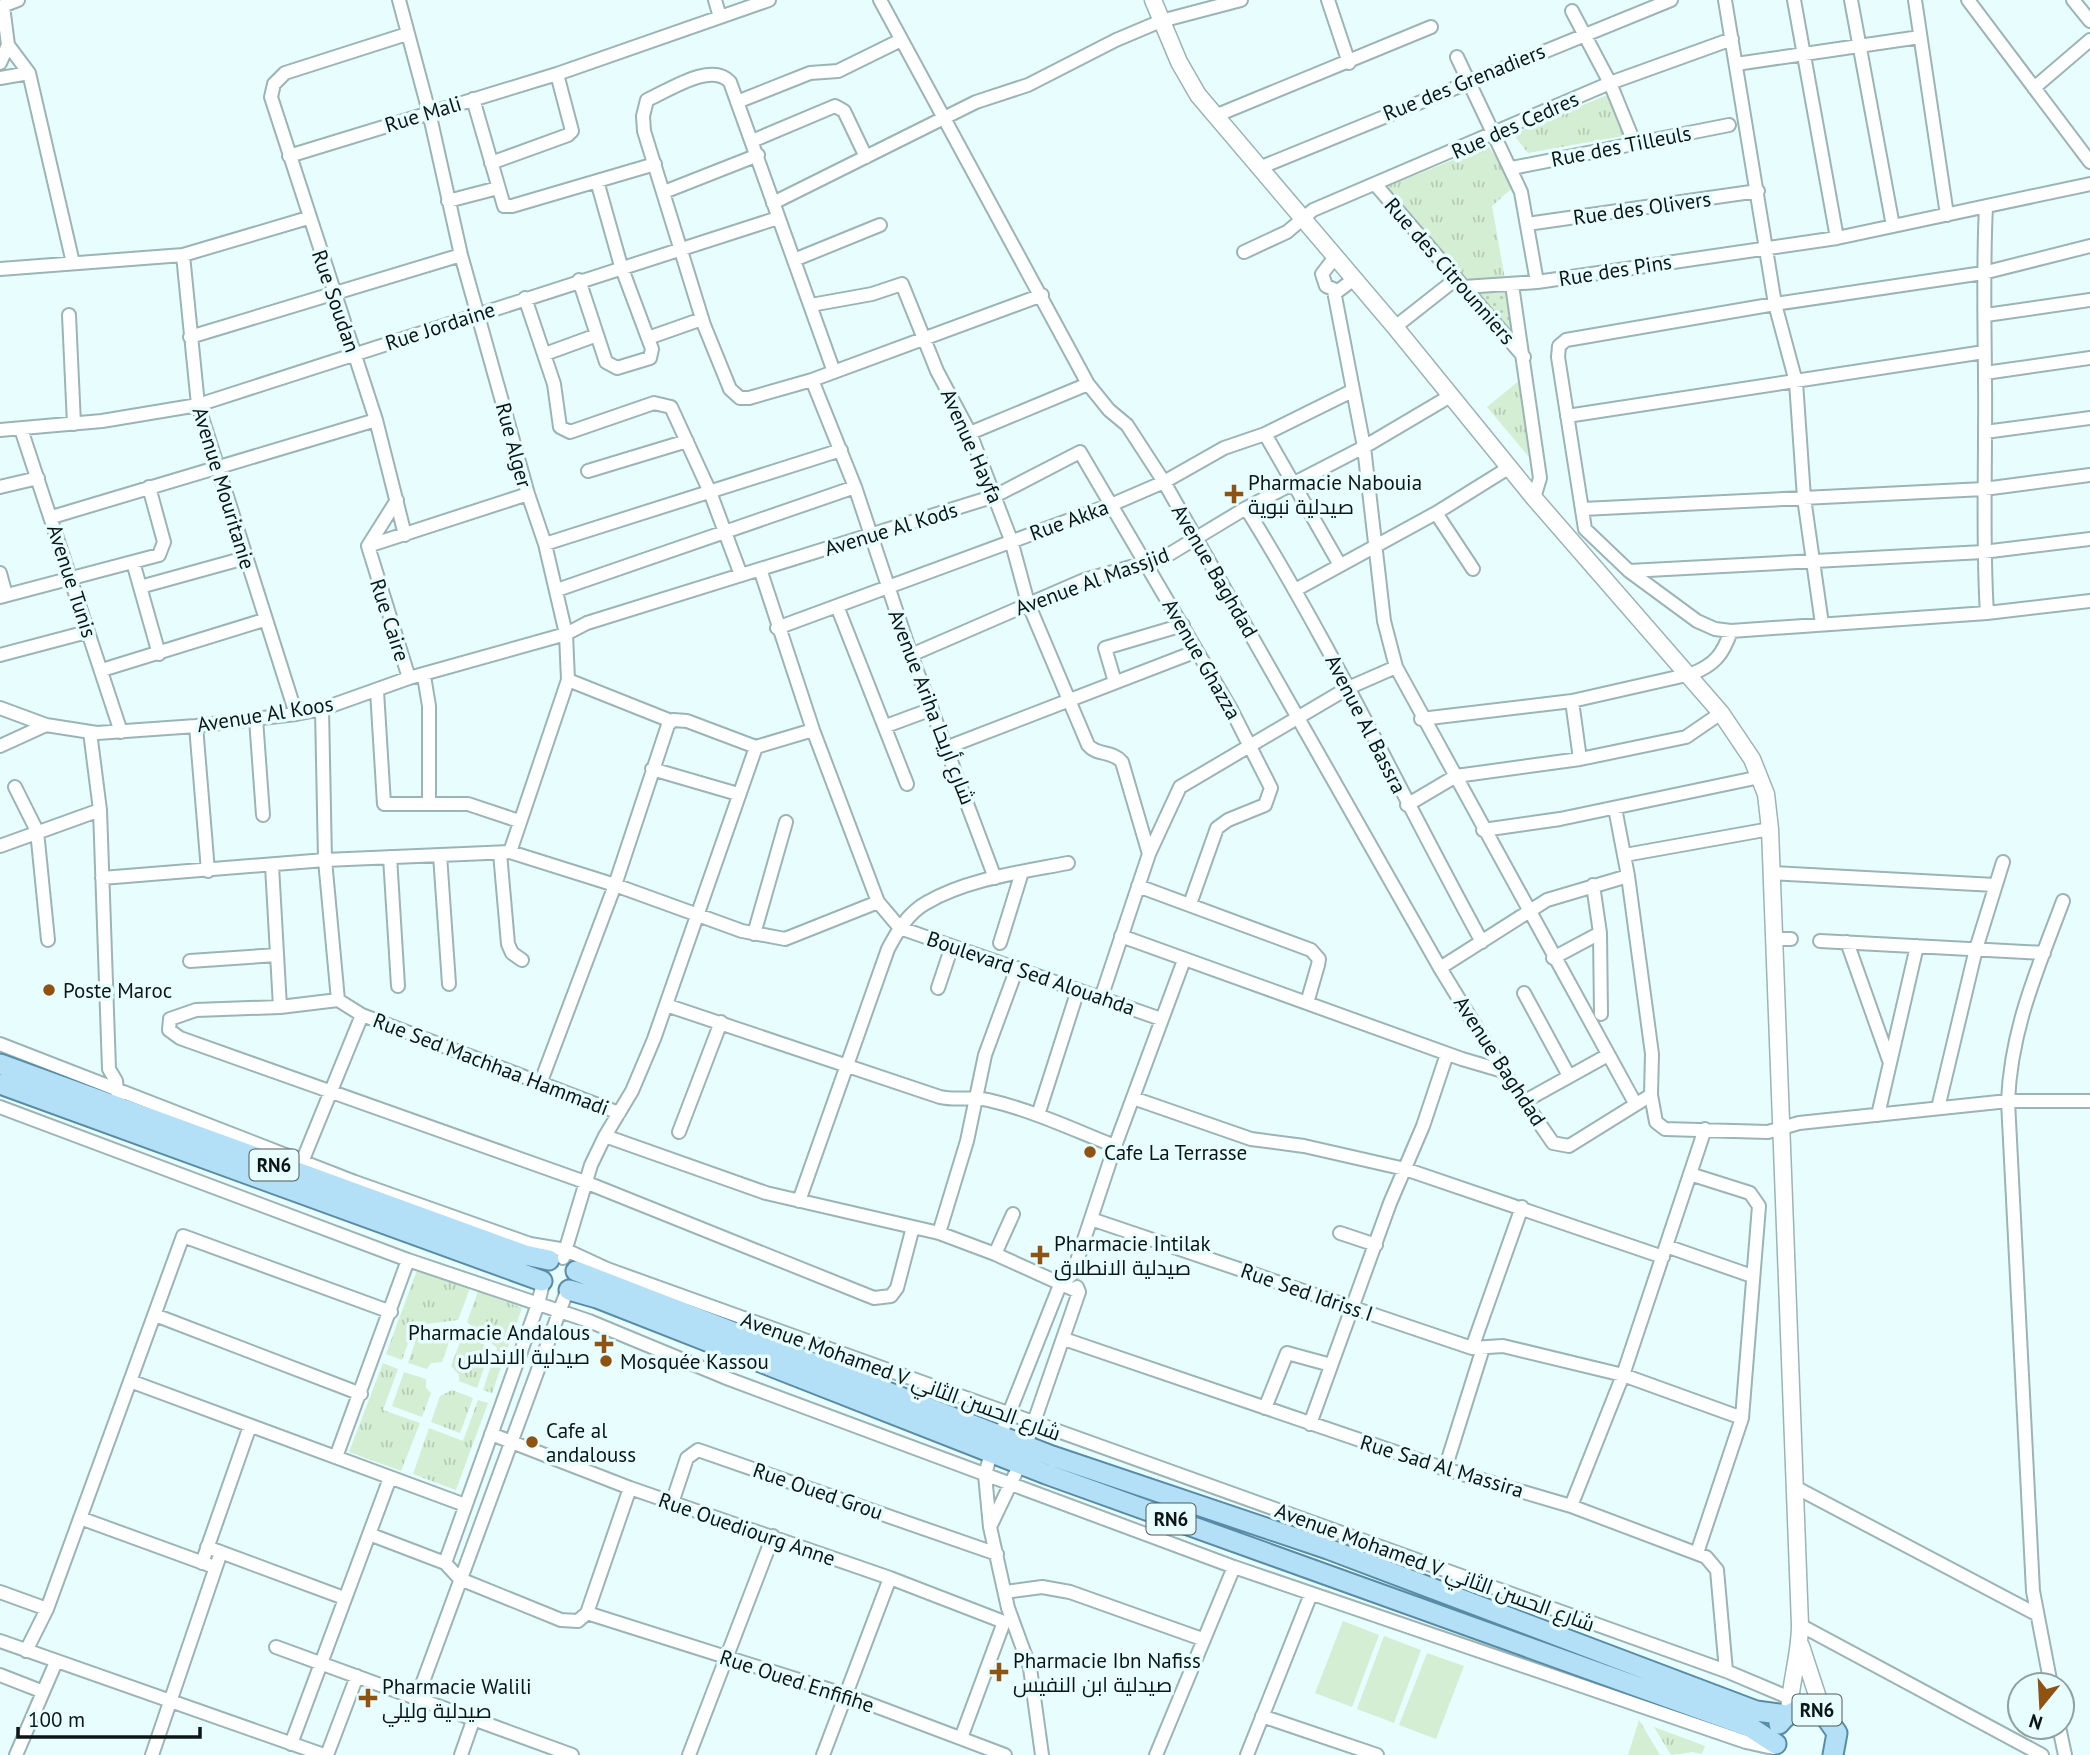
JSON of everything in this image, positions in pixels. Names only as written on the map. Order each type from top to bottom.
[{"type":"main road","points":[[1153,0],[1189,81],[1215,116],[1452,395],[1534,498],[1690,674],[1743,742],[1760,777],[1770,829],[1783,1128],[1800,1625],[1792,1704]]},
{"type":"main road","name":"RN6","points":[[0,1064],[96,1091],[114,1107],[525,1257],[564,1260],[602,1284],[1049,1465],[1328,1549],[1751,1727],[1777,1749]]},
{"type":"main road","name":"RN6","points":[[0,1084],[79,1113],[114,1107]]},
{"type":"main road","name":"RN6","points":[[525,1257],[542,1282],[556,1293],[602,1284]]},
{"type":"main road","points":[[542,1282],[542,1269],[564,1260],[575,1282],[568,1291]]},
{"type":"main road","points":[[1800,1643],[1823,1713]]},
{"type":"main road","name":"RN6","points":[[1751,1727],[1792,1704],[1823,1713],[1834,1725],[1835,1748],[1852,1755]]},
{"type":"main road","name":"RN6","points":[[1777,1749],[1780,1723],[1792,1704]]},
{"type":"street","points":[[18,0],[1,6],[8,45],[29,72],[73,263]]},
{"type":"street","name":"Rue Alger","points":[[398,0],[429,112],[461,255],[528,494],[545,544],[566,634],[568,680],[519,821],[505,853]]},
{"type":"street","points":[[715,0],[720,17]]},
{"type":"street","name":"Rue Mali","points":[[289,156],[557,74],[769,0]]},
{"type":"street","name":"Avenue Baghdad","points":[[880,0],[1088,384],[1109,410],[1126,425],[1164,482],[1440,968],[1503,1071],[1553,1143],[1569,1146],[1635,1103]]},
{"type":"street","points":[[774,203],[976,102],[1028,85],[1116,40],[1161,22],[1241,0]]},
{"type":"street","points":[[1328,0],[1349,63]]},
{"type":"street","name":"Rue des Grenadiers","points":[[1259,167],[1671,0]]},
{"type":"street","points":[[1726,0],[1775,304],[1796,382],[1804,498],[1822,624]]},
{"type":"street","points":[[1794,0],[1837,238]]},
{"type":"street","points":[[1851,0],[1893,226]]},
{"type":"street","points":[[1914,0],[1947,215]]},
{"type":"street","points":[[1968,0],[2090,162]]},
{"type":"street","points":[[2073,0],[2090,21]]},
{"type":"street","points":[[1572,11],[1610,83],[1634,142]]},
{"type":"street","points":[[1215,116],[1431,27]]},
{"type":"street","name":"Rue Soudan","points":[[405,536],[376,420],[308,218],[271,97],[274,84],[285,73],[407,34]]},
{"type":"street","points":[[1736,64],[1920,37]]},
{"type":"street","name":"Rue des Cedres","points":[[1244,252],[1287,232],[1313,209],[1494,135],[1610,83],[1732,39]]},
{"type":"street","points":[[737,102],[810,74],[838,71],[901,40]]},
{"type":"street","points":[[2034,88],[2090,40]]},
{"type":"street","points":[[0,63],[8,45]]},
{"type":"street","points":[[1457,57],[1512,168],[1521,192],[1536,282]]},
{"type":"street","points":[[0,78],[29,72]]},
{"type":"street","points":[[491,163],[568,135],[572,131],[557,74]]},
{"type":"street","points":[[834,372],[730,82],[718,74],[706,75],[647,100],[643,116],[644,131],[702,319],[730,389],[740,398],[812,380],[834,372],[922,337],[1042,295]]},
{"type":"street","points":[[473,99],[504,206],[512,206],[655,164]]},
{"type":"street","points":[[752,141],[835,106],[844,111],[866,157]]},
{"type":"street","name":"Rue des Tilleuls","points":[[1512,168],[1730,125]]},
{"type":"street","points":[[664,192],[758,155]]},
{"type":"street","points":[[579,280],[606,362],[617,368],[650,358],[652,349],[621,266],[597,181]]},
{"type":"street","name":"Rue des Citrounniers","points":[[1376,184],[1524,357]]},
{"type":"street","name":"Rue des Pins","points":[[1460,283],[1512,285],[1837,238],[2090,184]]},
{"type":"street","points":[[448,201],[498,187]]},
{"type":"street","name":"Rue des Olivers","points":[[1527,224],[1758,191]]},
{"type":"street","points":[[1986,207],[1983,273],[1986,315],[1983,552],[1987,613]]},
{"type":"street","points":[[0,269],[183,255],[308,218]]},
{"type":"street","name":"Rue Jordaine","points":[[0,430],[74,424],[198,405],[681,246],[778,218]]},
{"type":"street","points":[[794,260],[880,225]]},
{"type":"street","points":[[2090,246],[1983,273],[1775,304],[1561,342],[1558,357],[1585,529],[1629,571],[1697,621],[1715,629],[1731,631],[1987,613],[2090,601]]},
{"type":"street","name":"Avenue Mouritanie","points":[[183,255],[198,405],[296,714]]},
{"type":"street","points":[[190,337],[461,255]]},
{"type":"street","points":[[1335,257],[1324,269],[1322,278],[1326,286],[1334,290],[1343,289],[1354,279]]},
{"type":"street","points":[[1395,327],[1460,283]]},
{"type":"street","name":"Avenue Hayfa","points":[[811,305],[872,294],[902,284],[915,312],[922,337],[970,433],[1011,540],[1028,603],[1092,750],[1115,755],[1122,762],[1149,854]]},
{"type":"street","points":[[1512,285],[1540,478],[1534,498]]},
{"type":"street","points":[[1334,290],[1364,447],[1384,621],[1396,667],[1553,958],[1635,1103],[1651,1095]]},
{"type":"street","points":[[525,298],[555,391],[557,421],[570,432],[660,402],[671,407],[710,492],[741,575]]},
{"type":"street","points":[[1986,315],[2090,300]]},
{"type":"street","points":[[69,315],[74,424]]},
{"type":"street","points":[[648,338],[702,319]]},
{"type":"street","points":[[545,354],[597,335]]},
{"type":"street","points":[[1567,416],[1984,352]]},
{"type":"street","points":[[1985,373],[2090,358]]},
{"type":"street","name":"Avenue Ariha شارع أريحا","points":[[812,380],[855,487],[887,588],[995,878]]},
{"type":"street","points":[[970,433],[1088,384]]},
{"type":"street","name":"Rue Akka","points":[[777,628],[1113,504],[1164,482],[1224,448],[1265,434],[1352,391]]},
{"type":"street","name":"Avenue Al Massjid","points":[[911,655],[1084,580],[1148,564],[1196,540],[1246,508],[1364,447],[1452,395]]},
{"type":"street","points":[[1986,432],[2090,418]]},
{"type":"street","points":[[52,517],[376,420]]},
{"type":"street","name":"Avenue Tunis","points":[[21,429],[121,732]]},
{"type":"street","points":[[1265,434],[1340,565]]},
{"type":"street","points":[[588,471],[687,440]]},
{"type":"street","points":[[545,544],[841,450]]},
{"type":"street","name":"Avenue Al Kods","points":[[741,575],[995,496],[1080,453],[1087,466]]},
{"type":"street","name":"Avenue Ghazza","points":[[1087,466],[1148,564],[1270,782],[1268,801],[1217,828],[1190,904]]},
{"type":"street","points":[[1297,589],[1436,513],[1510,467]]},
{"type":"street","points":[[1583,509],[1984,489],[2090,475]]},
{"type":"street","points":[[0,487],[38,478]]},
{"type":"street","points":[[0,573],[3,596],[159,555],[164,546],[149,487]]},
{"type":"street","points":[[557,590],[855,487]]},
{"type":"street","points":[[368,546],[528,494]]},
{"type":"street","points":[[368,546],[397,500]]},
{"type":"street","name":"Avenue Al Bassra","points":[[1246,508],[1297,589],[1407,805],[1482,943]]},
{"type":"street","points":[[1436,513],[1473,569]]},
{"type":"street","points":[[1572,541],[1585,529]]},
{"type":"street","points":[[1629,571],[1983,552],[2090,539]]},
{"type":"street","name":"Rue Caire","points":[[368,546],[371,563],[409,678]]},
{"type":"street","points":[[140,587],[245,558]]},
{"type":"street","points":[[133,562],[159,654]]},
{"type":"street","points":[[760,569],[777,628],[813,730],[878,902],[901,928]]},
{"type":"street","name":"Avenue Al Koos","points":[[0,708],[46,725],[90,732],[196,726],[296,714],[322,709],[409,678],[424,676],[566,634],[587,623],[741,575]]},
{"type":"street","points":[[837,606],[907,784]]},
{"type":"street","points":[[102,670],[264,620]]},
{"type":"street","points":[[1115,682],[1105,648],[1183,625]]},
{"type":"street","points":[[1422,719],[1572,701],[1690,674],[1705,668],[1723,653],[1731,631]]},
{"type":"street","points":[[0,655],[87,632]]},
{"type":"street","points":[[947,747],[1197,651]]},
{"type":"street","points":[[1101,998],[1149,854],[1180,787],[1348,688],[1396,667]]},
{"type":"street","points":[[424,676],[429,706],[429,804]]},
{"type":"street","points":[[568,680],[671,721],[687,721],[756,747],[813,730]]},
{"type":"street","points":[[377,691],[384,804],[468,804],[519,821]]},
{"type":"street","points":[[1572,701],[1580,759]]},
{"type":"street","points":[[322,709],[325,860],[338,1000],[280,1007],[196,1010],[170,1019],[169,1030],[180,1038],[585,1182],[874,1298],[886,1297],[894,1292],[913,1227]]},
{"type":"street","points":[[886,726],[932,709]]},
{"type":"street","points":[[1407,805],[1456,776],[1580,759],[1686,737],[1721,713]]},
{"type":"street","points":[[256,719],[262,815]]},
{"type":"street","points":[[540,1084],[615,885],[652,769],[671,721]]},
{"type":"street","points":[[0,746],[46,725]]},
{"type":"street","points":[[196,726],[208,871]]},
{"type":"street","points":[[90,732],[100,810],[108,1069],[114,1107],[101,1145]]},
{"type":"street","points":[[564,1260],[585,1182],[605,1136],[643,1067],[700,915],[738,794],[756,747]]},
{"type":"street","points":[[652,769],[738,794]]},
{"type":"street","points":[[1483,830],[1615,808],[1760,777]]},
{"type":"street","points":[[15,787],[37,831],[48,940]]},
{"type":"street","points":[[1615,808],[1625,855],[1652,1054],[1651,1095],[1660,1127],[1768,1132],[1799,1123],[2008,1101],[2090,1101]]},
{"type":"street","points":[[0,846],[100,810]]},
{"type":"street","points":[[754,934],[786,821]]},
{"type":"street","points":[[1625,855],[1770,829]]},
{"type":"street","points":[[102,878],[325,860],[505,853],[615,885],[754,934],[785,939],[878,902]]},
{"type":"street","points":[[505,853],[508,944],[512,953],[522,960]]},
{"type":"street","points":[[440,855],[449,984]]},
{"type":"street","points":[[390,858],[398,986]]},
{"type":"street","points":[[1938,1108],[1976,949],[2003,862]]},
{"type":"street","points":[[799,1201],[888,949],[901,928],[924,904],[995,878],[1068,863]]},
{"type":"street","points":[[272,866],[280,1007]]},
{"type":"street","points":[[1000,943],[1022,872]]},
{"type":"street","points":[[1771,873],[1995,885]]},
{"type":"street","points":[[1440,968],[1546,900],[1628,876]]},
{"type":"street","points":[[1593,885],[1600,933],[1601,1014]]},
{"type":"street","points":[[1138,886],[1311,950],[1319,959],[1307,1003]]},
{"type":"street","points":[[2048,1671],[2036,1614],[2008,1101],[2009,1075],[2023,1004],[2063,901]]},
{"type":"street","name":"Boulevard Sed Alouahda","points":[[901,928],[1161,1019]]},
{"type":"street","points":[[1553,958],[1600,933]]},
{"type":"street","points":[[1121,936],[1447,1054],[1503,1071]]},
{"type":"street","points":[[1774,939],[1791,940]]},
{"type":"street","points":[[1820,941],[2044,953]]},
{"type":"street","points":[[1847,942],[1890,1063]]},
{"type":"street","points":[[938,988],[952,946]]},
{"type":"street","points":[[1878,1115],[1917,946]]},
{"type":"street","points":[[190,961],[277,955]]},
{"type":"street","points":[[1042,1755],[1030,1668],[1008,1620],[1005,1592],[990,1527],[985,1475],[1060,1285],[1073,1273],[1115,1146],[1184,960]]},
{"type":"street","points":[[939,1233],[985,1055],[1017,968]]},
{"type":"street","points":[[1038,1115],[1078,990]]},
{"type":"street","points":[[1524,993],[1569,1076]]},
{"type":"street","name":"Rue Sed Machhaa Hammadi","points":[[338,1000],[362,1015],[619,1113]]},
{"type":"street","points":[[666,1004],[940,1097],[976,1098],[1038,1115],[1115,1146]]},
{"type":"street","points":[[302,1162],[329,1089],[362,1015]]},
{"type":"street","points":[[679,1132],[721,1023]]},
{"type":"street","points":[[0,1044],[96,1091],[108,1069]]},
{"type":"street","points":[[1310,1424],[1447,1054]]},
{"type":"street","points":[[1525,1101],[1608,1055]]},
{"type":"street","points":[[1133,1098],[1251,1139],[1304,1146],[1381,1166],[1405,1169],[1664,1252],[1752,1276]]},
{"type":"street","points":[[0,1107],[408,1261],[512,1293],[589,1321],[741,1383],[1311,1594],[1751,1727],[1764,1686]]},
{"type":"street","points":[[114,1107],[302,1162],[525,1257],[512,1293]]},
{"type":"street","points":[[72,1134],[79,1113]]},
{"type":"street","points":[[1571,1506],[1623,1375],[1705,1129]]},
{"type":"street","points":[[605,1136],[722,1180],[799,1201],[939,1233],[995,1254],[1079,1292]]},
{"type":"street","points":[[1690,1174],[1750,1193],[1757,1201],[1742,1419],[1697,1553]]},
{"type":"street","points":[[1445,1469],[1478,1348],[1522,1207]]},
{"type":"street","points":[[995,1254],[1013,1214]]},
{"type":"street","name":"Rue Sed Idriss I","points":[[1091,1219],[1478,1348],[1503,1346],[1623,1375],[1742,1419]]},
{"type":"street","points":[[1340,1233],[1376,1245]]},
{"type":"street","points":[[26,1651],[47,1609],[183,1236],[391,1312]]},
{"type":"street","points":[[335,1457],[408,1261]]},
{"type":"street","points":[[990,1527],[1012,1485],[1064,1339],[1079,1292],[1073,1273]]},
{"type":"street","points":[[445,1563],[538,1304],[542,1282]]},
{"type":"street","points":[[589,1321],[602,1284]]},
{"type":"street","name":"Avenue Mohamed V شارع الحسن الثاني","points":[[602,1284],[977,1404],[1726,1671],[1764,1686],[1792,1704],[1813,1689]]},
{"type":"street","points":[[417,1698],[558,1311],[568,1291]]},
{"type":"street","points":[[155,1315],[360,1395]]},
{"type":"street","name":"Rue Sad Al Massira","points":[[1064,1339],[1445,1469],[1571,1506],[1697,1553],[1714,1564]]},
{"type":"street","points":[[1265,1408],[1287,1353],[1294,1352],[1331,1365]]},
{"type":"street","points":[[130,1381],[466,1505]]},
{"type":"street","points":[[956,1464],[977,1404]]},
{"type":"street","points":[[202,1563],[250,1426]]},
{"type":"street","name":"Rue Ouediourg Anne","points":[[491,1434],[630,1488],[1008,1620]]},
{"type":"street","points":[[1039,1495],[1062,1434]]},
{"type":"street","name":"Rue Oued Grou","points":[[672,1503],[687,1458],[698,1450],[997,1554]]},
{"type":"street","points":[[291,1744],[390,1478]]},
{"type":"street","points":[[1795,1487],[2036,1614]]},
{"type":"street","points":[[369,1534],[445,1563],[460,1579],[561,1620],[578,1621],[587,1613],[630,1488]]},
{"type":"street","points":[[80,1518],[215,1568]]},
{"type":"street","points":[[1707,1523],[1726,1671]]},
{"type":"street","points":[[689,1755],[773,1536]]},
{"type":"street","points":[[207,1547],[344,1598]]},
{"type":"street","points":[[152,1755],[221,1552]]},
{"type":"street","points":[[1156,1755],[1234,1567]]},
{"type":"street","points":[[823,1755],[890,1578]]},
{"type":"street","points":[[1005,1592],[1042,1587],[1070,1592],[1202,1639]]},
{"type":"street","points":[[0,1592],[47,1609]]},
{"type":"street","points":[[1247,1755],[1311,1594]]},
{"type":"street","name":"Rue Oued Enfifihe","points":[[587,1613],[846,1695],[1002,1755]]},
{"type":"street","points":[[961,1738],[1008,1620]]},
{"type":"street","points":[[1800,1625],[2042,1755]]},
{"type":"street","points":[[0,1641],[325,1755],[357,1676]]},
{"type":"street","points":[[276,1647],[572,1755]]},
{"type":"street","points":[[16,1755],[41,1691],[56,1662]]},
{"type":"street","points":[[0,1675],[41,1691]]},
{"type":"street","points":[[1262,1716],[1377,1755]]},
{"type":"street","points":[[461,1755],[474,1718]]},
{"type":"green space","points":[[1607,95],[1623,136],[1528,153],[1513,134]]},
{"type":"green space","points":[[1488,146],[1509,174],[1511,189],[1492,206],[1505,279],[1465,281],[1383,188]]},
{"type":"green space","points":[[1508,292],[1514,335],[1477,293]]},
{"type":"green space","points":[[1520,380],[1529,457],[1487,407]]},
{"type":"green space","points":[[417,1270],[470,1288],[458,1320],[426,1324],[416,1321],[402,1360],[386,1354]]},
{"type":"green space","points":[[478,1291],[522,1308],[492,1393],[483,1390],[497,1348],[467,1322]]},
{"type":"green space","points":[[455,1325],[442,1362],[431,1363],[427,1369],[408,1363],[419,1331]]},
{"type":"green space","points":[[465,1329],[490,1350],[477,1388],[459,1381],[459,1375],[451,1366]]},
{"type":"green space","points":[[383,1363],[398,1369],[383,1410],[420,1423],[401,1471],[349,1452]]},
{"type":"green space","points":[[404,1372],[426,1379],[426,1388],[431,1393],[422,1417],[392,1406]]},
{"type":"green space","points":[[452,1390],[473,1398],[460,1433],[431,1422],[440,1396]]},
{"type":"green space","points":[[478,1400],[488,1403],[456,1490],[413,1474],[429,1428],[463,1441]]},
{"type":"green space","points":[[1343,1621],[1379,1635],[1352,1707],[1315,1693]]},
{"type":"green space","points":[[1384,1636],[1421,1650],[1394,1723],[1357,1709]]},
{"type":"green space","points":[[1427,1653],[1464,1666],[1436,1739],[1399,1725]]},
{"type":"green space","points":[[1639,1720],[1660,1755],[1628,1755]]},
{"type":"green space","points":[[1654,1727],[1705,1746],[1702,1754],[1693,1752],[1671,1755]]},
{"type":"place","name":"Pharmacie Nabouia صيدلية نبوية","points":[[1234,494]]},
{"type":"place","name":"Poste Maroc","points":[[49,990]]},
{"type":"place","name":"Cafe La Terrasse","points":[[1090,1152]]},
{"type":"place","name":"Pharmacie Intilak صيدلية الانطلاق","points":[[1040,1255]]},
{"type":"place","name":"Pharmacie Andalous صيدلية الاندلس","points":[[604,1344]]},
{"type":"place","name":"Mosquée Kassou","points":[[606,1361]]},
{"type":"place","name":"Cafe al andalouss","points":[[532,1442]]},
{"type":"place","name":"Pharmacie Ibn Nafiss صيدلية ابن النفيس","points":[[999,1672]]},
{"type":"place","name":"Pharmacie Walili صيدلية وليلي","points":[[368,1698]]}]
